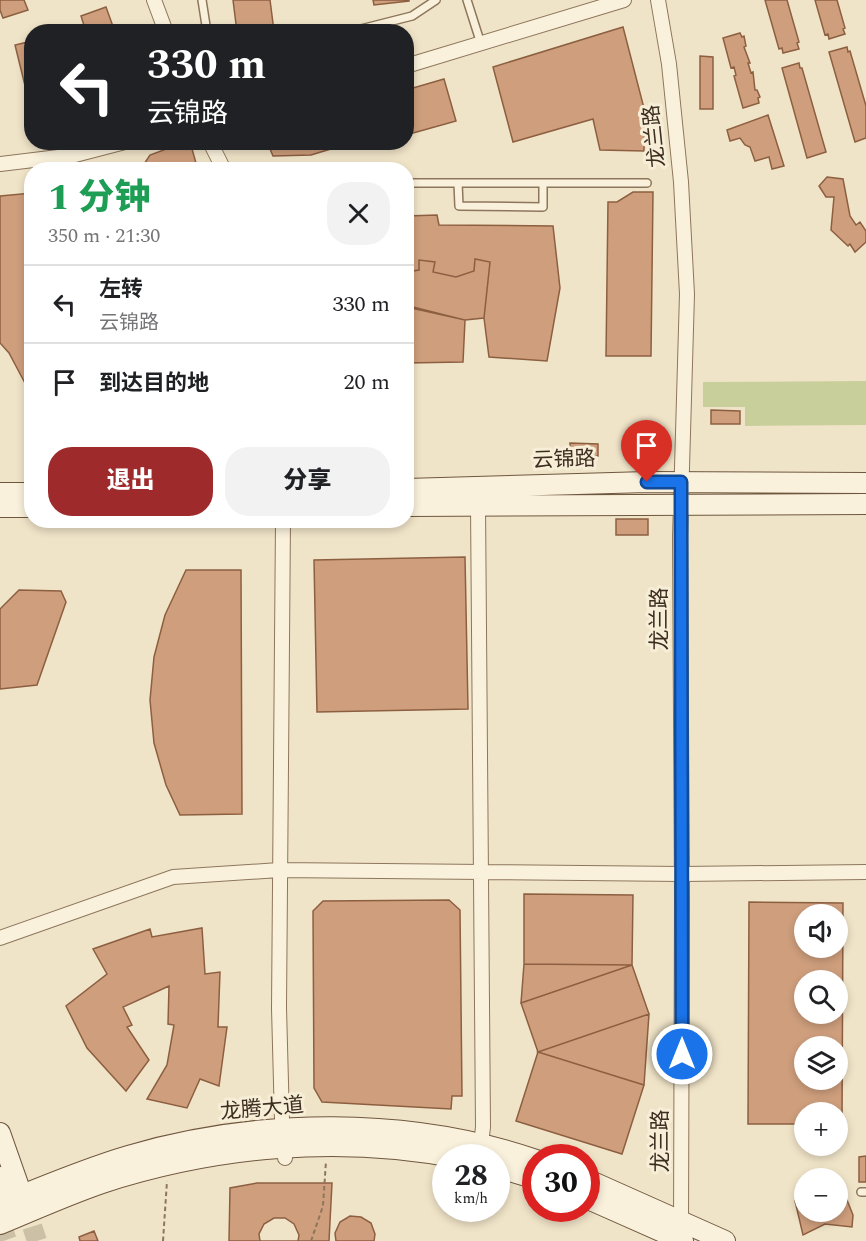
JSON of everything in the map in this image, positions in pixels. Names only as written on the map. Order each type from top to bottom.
[{"type":"main road","name":"云锦路","points":[[414,489],[681,482],[866,483]]},
{"type":"main road","points":[[0,493],[24,493]]},
{"type":"main road","name":"云锦路","points":[[414,506],[866,504]]},
{"type":"main road","points":[[0,507],[24,507]]},
{"type":"main road","name":"龙腾大道","points":[[14,1212],[93,1167],[164,1147],[230,1135],[284,1146],[337,1127],[442,1136],[481,1144]]},
{"type":"main road","points":[[0,1133],[14,1212]]},
{"type":"main road","name":"龙腾大道","points":[[14,1212],[99,1184],[168,1165],[232,1153],[284,1146],[326,1146],[379,1147],[432,1154]]},
{"type":"main road","points":[[0,1177],[14,1212]]},
{"type":"main road","points":[[600,1187],[681,1236]]},
{"type":"main road","points":[[600,1204],[681,1236],[725,1241]]},
{"type":"street","points":[[154,0],[163,24]]},
{"type":"street","points":[[414,64],[624,0]]},
{"type":"street","name":"龙兰路","points":[[658,0],[669,64],[681,182],[686,282],[681,482],[681,1236]]},
{"type":"street","points":[[0,164],[75,155],[94,150]]},
{"type":"street","points":[[478,505],[483,1127],[481,1144]]},
{"type":"street","points":[[283,528],[279,1008],[284,1146]]},
{"type":"street","points":[[0,938],[173,877],[279,870],[682,874],[866,872]]},
{"type":"lane","points":[[202,0],[206,24]]},
{"type":"lane","points":[[380,24],[412,16],[436,0]]},
{"type":"lane","points":[[467,0],[481,44]]},
{"type":"lane","points":[[414,183],[647,183]]},
{"type":"lane","points":[[458,183],[459,206],[543,207],[543,183]]},
{"type":"path","points":[[311,1241],[323,1206],[326,1146]]},
{"type":"path","points":[[163,1241],[168,1165]]},
{"type":"green space","points":[[866,381],[866,425],[745,426],[745,407],[703,407],[703,382]]},
{"type":"building","points":[[0,0],[24,0],[28,10],[3,18]]},
{"type":"building","points":[[233,0],[270,0],[273,24],[236,24]]},
{"type":"building","points":[[373,0],[409,0],[409,1],[374,5]]},
{"type":"building","points":[[765,0],[787,0],[799,49],[783,53],[782,48],[779,49]]},
{"type":"building","points":[[815,0],[837,0],[845,34],[829,39],[828,34],[825,35]]},
{"type":"building","points":[[106,7],[112,24],[84,24],[81,16]]},
{"type":"building","points":[[623,27],[645,112],[644,151],[600,150],[593,119],[513,142],[493,67]]},
{"type":"building","points":[[740,33],[742,37],[744,36],[746,46],[744,47],[751,73],[753,72],[755,90],[760,97],[758,98],[759,103],[743,108],[734,76],[736,75],[734,67],[731,68],[723,38]]},
{"type":"building","points":[[24,43],[24,82],[15,45]]},
{"type":"building","points":[[847,47],[866,106],[866,138],[855,142],[829,52]]},
{"type":"building","points":[[700,56],[713,57],[713,109],[700,109]]},
{"type":"building","points":[[799,63],[826,152],[807,158],[782,68]]},
{"type":"building","points":[[444,79],[456,121],[414,133],[414,88]]},
{"type":"building","points":[[768,115],[784,166],[772,169],[769,157],[755,161],[750,147],[745,145],[740,138],[730,141],[727,130]]},
{"type":"building","points":[[163,150],[192,150],[196,162],[145,162],[150,155]]},
{"type":"building","points":[[270,150],[328,150],[311,155],[273,156]]},
{"type":"building","points":[[827,177],[843,179],[850,216],[856,225],[860,222],[866,231],[866,242],[855,252],[850,244],[848,246],[831,230],[834,197],[826,197],[819,186]]},
{"type":"building","points":[[633,192],[653,192],[651,356],[606,356],[608,202],[617,202]]},
{"type":"building","points":[[24,194],[24,381],[9,353],[0,343],[0,196]]},
{"type":"building","points":[[437,215],[439,225],[553,226],[560,288],[547,361],[489,357],[484,318],[490,262],[475,259],[474,271],[456,277],[433,272],[435,262],[419,260],[419,270],[414,271],[414,216]]},
{"type":"building","points":[[475,259],[490,262],[484,318],[465,320],[414,309],[414,271],[419,270],[419,260],[435,262],[433,272],[456,277],[474,271]]},
{"type":"building","points":[[414,307],[465,320],[463,362],[414,363]]},
{"type":"building","points":[[711,410],[740,411],[740,424],[711,424]]},
{"type":"building","points":[[570,443],[598,444],[598,456],[570,455]]},
{"type":"building","points":[[616,519],[648,519],[648,535],[616,535]]},
{"type":"building","points":[[465,557],[468,709],[317,712],[314,560]]},
{"type":"building","points":[[186,570],[241,570],[242,814],[180,815],[166,785],[154,743],[150,700],[154,657],[165,615]]},
{"type":"building","points":[[19,590],[61,591],[66,602],[37,685],[0,689],[0,609]]},
{"type":"building","points":[[524,894],[633,895],[632,965],[524,964]]},
{"type":"building","points":[[449,900],[460,910],[462,1096],[452,1096],[451,1109],[322,1102],[314,1088],[313,911],[323,901]]},
{"type":"building","points":[[749,902],[843,903],[794,904],[794,958],[843,958],[843,970],[794,970],[794,1024],[842,1024],[842,1036],[794,1036],[794,1090],[842,1090],[842,1102],[794,1102],[794,1124],[748,1124]]},
{"type":"building","points":[[202,928],[205,974],[220,972],[218,1027],[227,1027],[219,1086],[200,1079],[187,1108],[147,1099],[167,1065],[174,1025],[168,1024],[169,986],[123,1007],[132,1025],[127,1027],[149,1060],[126,1091],[87,1048],[66,1006],[107,974],[93,949],[150,929],[152,937]]},
{"type":"building","points":[[524,964],[632,965],[521,1003]]},
{"type":"building","points":[[632,965],[649,1014],[538,1052],[521,1003]]},
{"type":"building","points":[[649,1014],[644,1085],[538,1052]]},
{"type":"building","points":[[538,1052],[644,1085],[622,1154],[600,1147],[600,1144],[590,1144],[516,1121]]},
{"type":"building","points":[[866,1156],[866,1182],[859,1182],[859,1157]]},
{"type":"building","points":[[257,1183],[332,1183],[329,1241],[229,1241],[230,1188]]},
{"type":"building","points":[[848,1202],[853,1215],[852,1227],[825,1224],[803,1235],[800,1222],[848,1222]]},
{"type":"building","points":[[350,1216],[361,1217],[371,1223],[375,1234],[374,1241],[336,1241],[335,1233],[340,1222]]},
{"type":"building","points":[[274,1218],[285,1218],[294,1224],[299,1235],[298,1241],[260,1241],[259,1234],[264,1224]]},
{"type":"building","points":[[94,1231],[98,1241],[80,1241],[79,1237]]},
{"type":"tunnel","points":[[23,1198],[37,1241]]},
{"type":"tunnel","points":[[0,1221],[7,1241]]},
{"type":"route","points":[[647,482],[681,482],[682,1054]]}]
